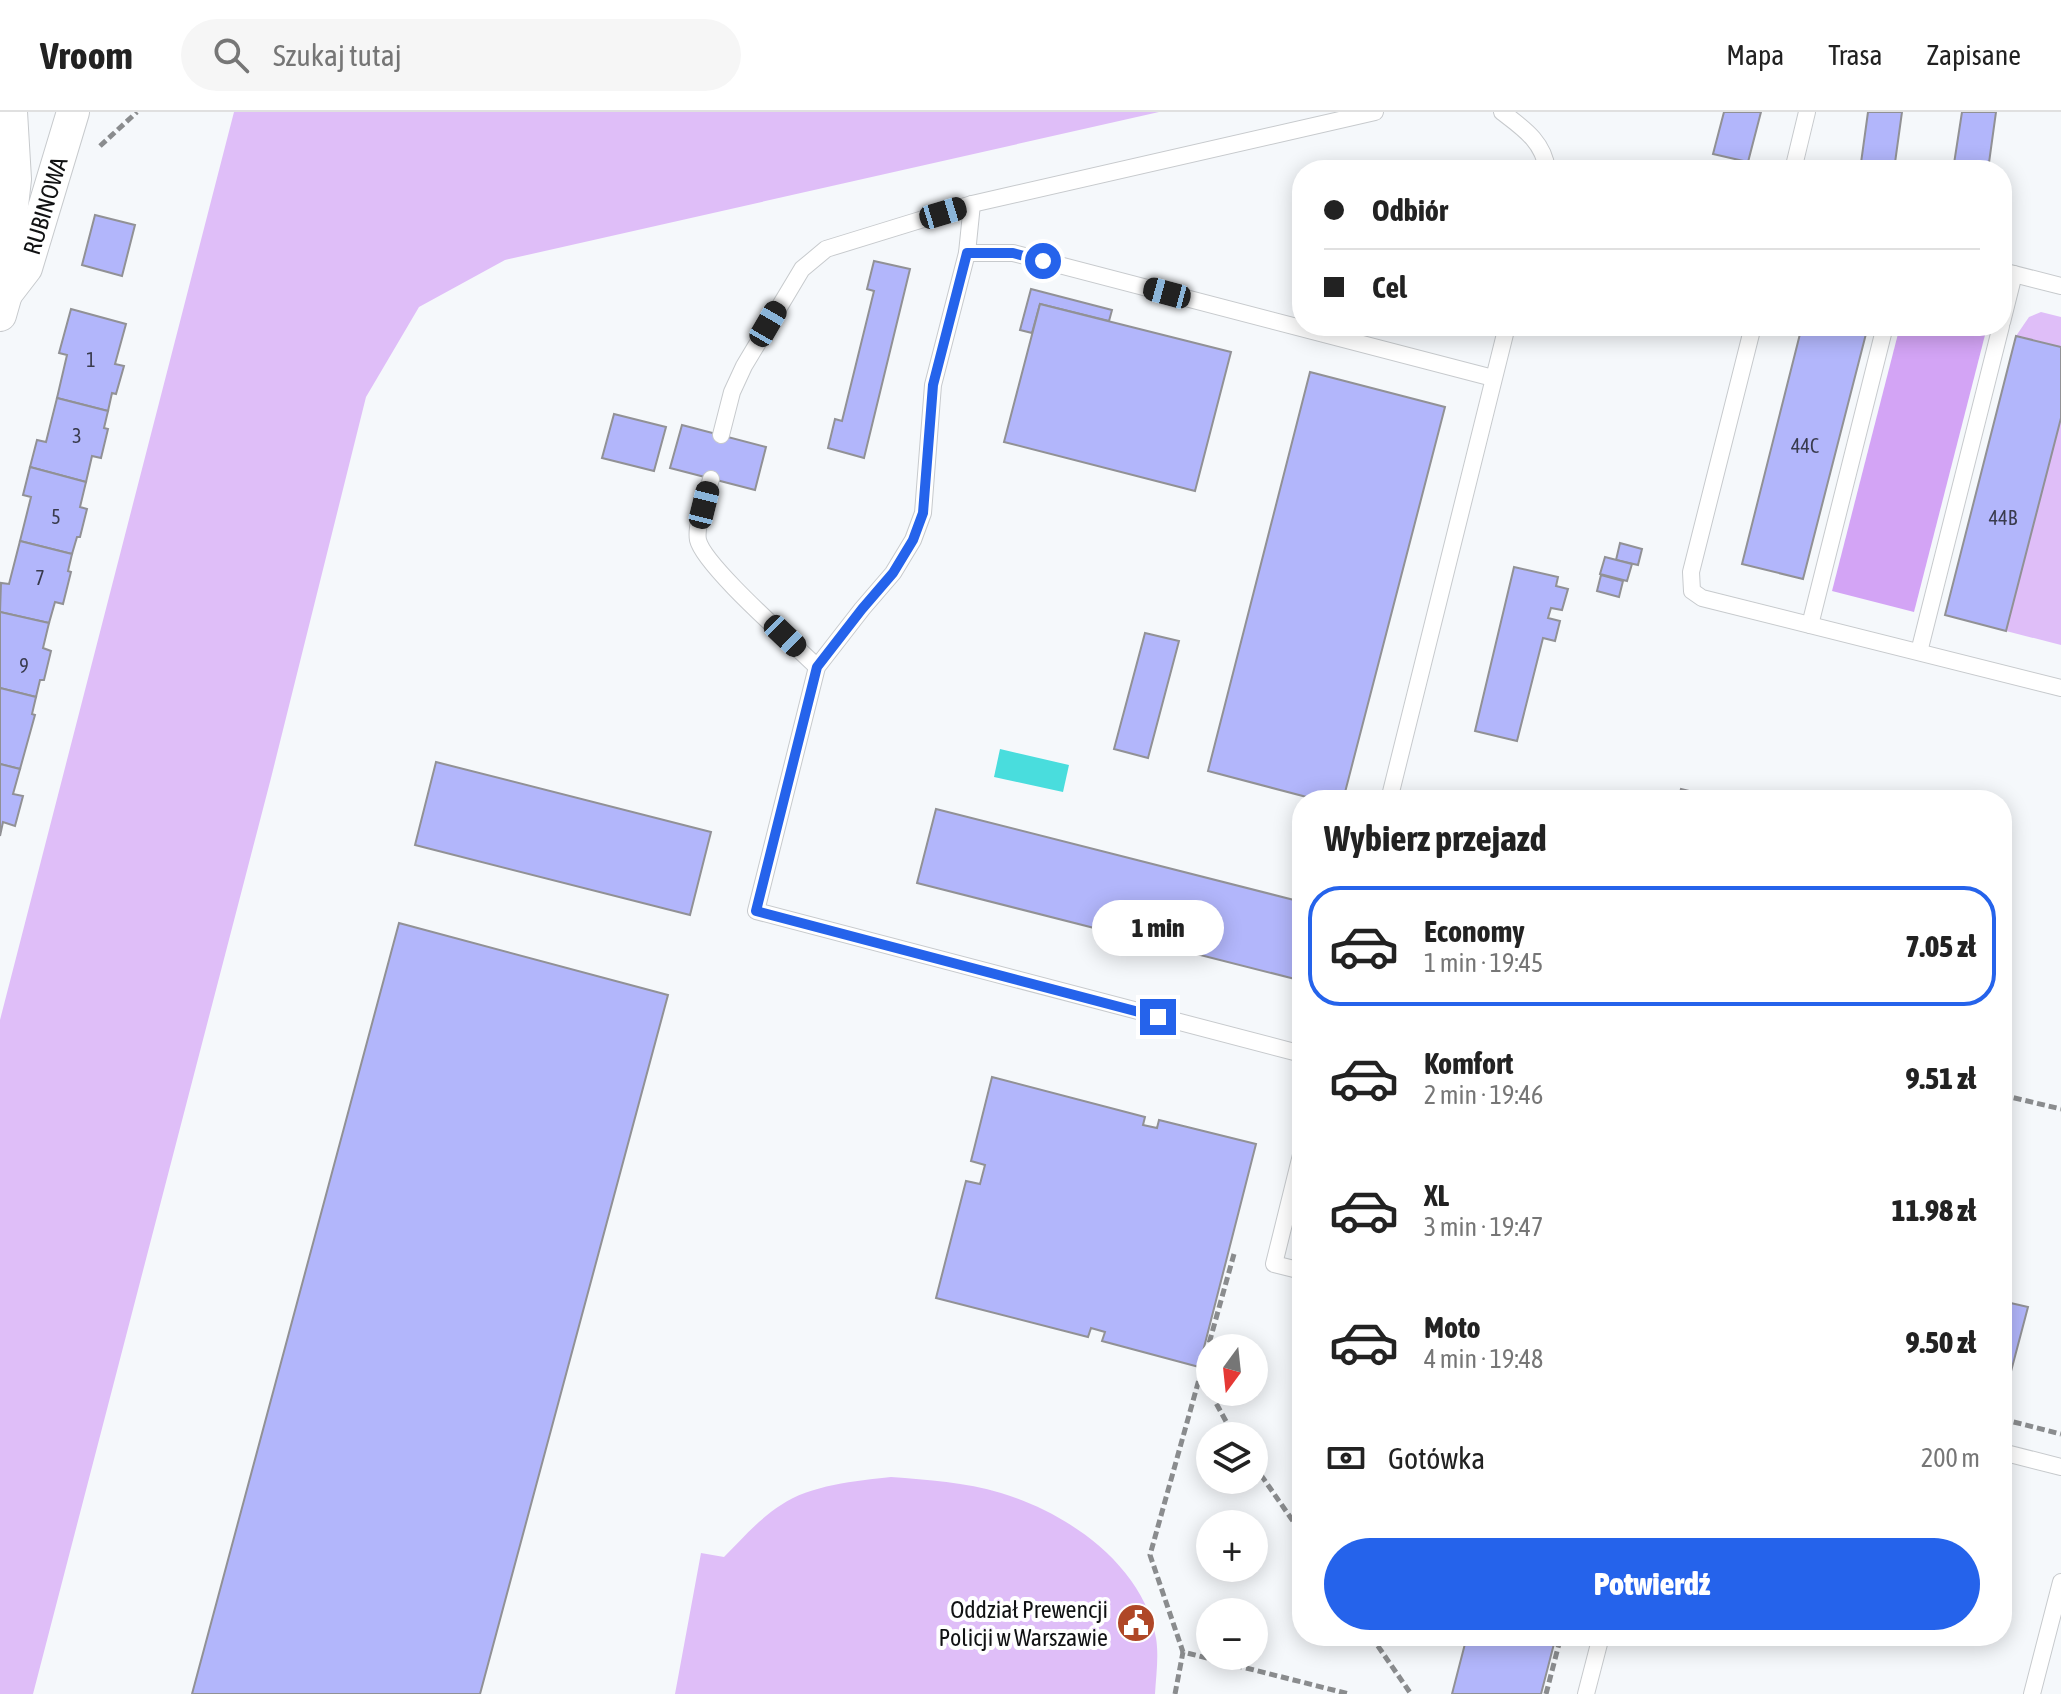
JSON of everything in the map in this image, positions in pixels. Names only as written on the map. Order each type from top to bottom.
[{"type":"street","name":"RUBINOWA","points":[[3,304],[15,179],[11,112]]},
{"type":"street","name":"RUBINOWA","points":[[3,304],[26,268],[73,112]]},
{"type":"lane","points":[[721,435],[732,392],[744,366],[802,269],[826,249],[972,204],[1375,112]]},
{"type":"lane","points":[[1502,112],[1530,134],[1546,160]]},
{"type":"lane","points":[[1795,160],[1807,112]]},
{"type":"lane","points":[[972,204],[967,253],[933,385],[923,513],[913,540],[893,573],[817,667],[756,911],[1292,1051]]},
{"type":"lane","points":[[967,253],[1013,253],[1292,326]]},
{"type":"lane","points":[[2012,273],[2061,286]]},
{"type":"lane","points":[[1332,336],[1493,378]]},
{"type":"lane","points":[[1391,790],[1504,336]]},
{"type":"lane","points":[[1750,336],[1691,572],[1692,591],[1702,598],[2061,688]]},
{"type":"lane","points":[[1810,625],[1882,336]]},
{"type":"lane","points":[[1919,652],[1998,336]]},
{"type":"lane","points":[[711,479],[697,531],[703,552],[720,573],[817,667]]},
{"type":"lane","points":[[1292,1191],[1274,1264],[1292,1268]]},
{"type":"lane","points":[[2012,1455],[2061,1467]]},
{"type":"lane","points":[[2032,1694],[2061,1582]]},
{"type":"lane","points":[[1586,1694],[1598,1646]]},
{"type":"path","points":[[2012,1097],[2061,1109]]},
{"type":"path","points":[[1175,1694],[1183,1652],[1150,1555],[1234,1254]]},
{"type":"path","points":[[2012,1422],[2061,1434]]},
{"type":"path","points":[[1268,1485],[1292,1520]]},
{"type":"path","points":[[1378,1646],[1411,1694]]},
{"type":"path","points":[[1546,1694],[1558,1646]]},
{"type":"path","points":[[1183,1652],[1349,1694]]},
{"type":"shaded area","points":[[234,112],[1159,112],[505,260],[419,307],[366,397],[271,778],[33,1694],[0,1694],[0,1020]]},
{"type":"shaded area","points":[[2041,312],[2061,317],[2061,347],[2016,336],[2029,317]]},
{"type":"shaded area","points":[[1897,336],[1985,336],[1914,612],[1832,591]]},
{"type":"shaded area","points":[[2061,418],[2061,645],[2006,631]]},
{"type":"shaded area","points":[[891,1477],[933,1480],[1001,1493],[1052,1514],[1099,1546],[1136,1587],[1148,1612],[1157,1645],[1155,1694],[675,1694],[701,1553],[724,1557],[765,1516],[793,1498],[834,1485]]},
{"type":"water","points":[[1000,749],[1069,765],[1063,792],[994,777]]},
{"type":"building","points":[[1724,112],[1761,112],[1749,160],[1713,154]]},
{"type":"building","points":[[1868,112],[1902,112],[1895,160],[1861,160]]},
{"type":"building","points":[[1962,112],[1996,112],[1989,160],[1955,160]]},
{"type":"building","points":[[95,215],[135,225],[122,276],[82,265]]},
{"type":"building","points":[[874,261],[910,269],[864,458],[828,448],[835,419],[842,421],[874,291],[867,289]]},
{"type":"building","points":[[1031,289],[1112,310],[1109,321],[1040,304],[1032,333],[1020,330]]},
{"type":"building","points":[[1040,304],[1231,352],[1195,491],[1004,442]]},
{"type":"building","points":[[71,309],[126,324],[115,364],[124,366],[108,411],[57,398],[67,355],[59,353]]},
{"type":"building","points":[[1799,336],[1865,336],[1803,579],[1742,564]]},
{"type":"building","points":[[2016,336],[2061,347],[2061,418],[2006,631],[1945,615]]},
{"type":"building","points":[[1310,372],[1445,407],[1346,790],[1292,790],[1292,793],[1208,771]]},
{"type":"building","points":[[57,398],[108,411],[104,428],[108,429],[101,458],[92,456],[86,482],[30,467],[37,440],[46,442]]},
{"type":"building","points":[[614,414],[666,427],[654,471],[602,458]]},
{"type":"building","points":[[682,425],[766,447],[755,490],[670,468]]},
{"type":"building","points":[[30,467],[86,482],[80,507],[87,509],[72,554],[20,541],[31,497],[23,495]]},
{"type":"building","points":[[20,541],[72,554],[63,604],[55,602],[49,623],[0,612],[1,583],[9,584]]},
{"type":"building","points":[[1620,543],[1642,549],[1638,565],[1616,560]]},
{"type":"building","points":[[1605,557],[1632,564],[1627,581],[1600,574]]},
{"type":"building","points":[[1514,567],[1558,577],[1556,586],[1568,589],[1562,610],[1551,608],[1548,618],[1560,621],[1555,641],[1543,638],[1517,741],[1475,731]]},
{"type":"building","points":[[1601,575],[1623,581],[1619,597],[1597,591]]},
{"type":"building","points":[[0,612],[49,623],[43,648],[51,651],[36,697],[0,688]]},
{"type":"building","points":[[1145,633],[1179,641],[1148,758],[1114,749]]},
{"type":"building","points":[[0,688],[36,697],[32,714],[35,715],[20,769],[0,764]]},
{"type":"building","points":[[436,762],[711,832],[690,915],[415,845]]},
{"type":"building","points":[[0,764],[20,769],[13,794],[23,796],[15,826],[3,822],[0,836]]},
{"type":"building","points":[[936,809],[1292,899],[1292,978],[917,883]]},
{"type":"building","points":[[399,923],[668,995],[480,1694],[192,1694]]},
{"type":"building","points":[[992,1077],[1145,1117],[1143,1125],[1157,1128],[1159,1120],[1256,1144],[1207,1334],[1196,1334],[1196,1366],[1102,1341],[1105,1332],[1091,1328],[1088,1337],[936,1298],[966,1181],[980,1184],[985,1165],[971,1161]]},
{"type":"building","points":[[2012,1303],[2028,1307],[2012,1368]]},
{"type":"building","points":[[1464,1646],[1553,1646],[1541,1694],[1452,1694]]},
{"type":"place","name":"Oddział Prewencji Policji w Warszawie","points":[[1136,1623]]},
{"type":"route","points":[[1043,261],[1013,253],[967,253],[933,385],[923,513],[913,540],[893,573],[817,667],[756,911],[1158,1017]]}]
